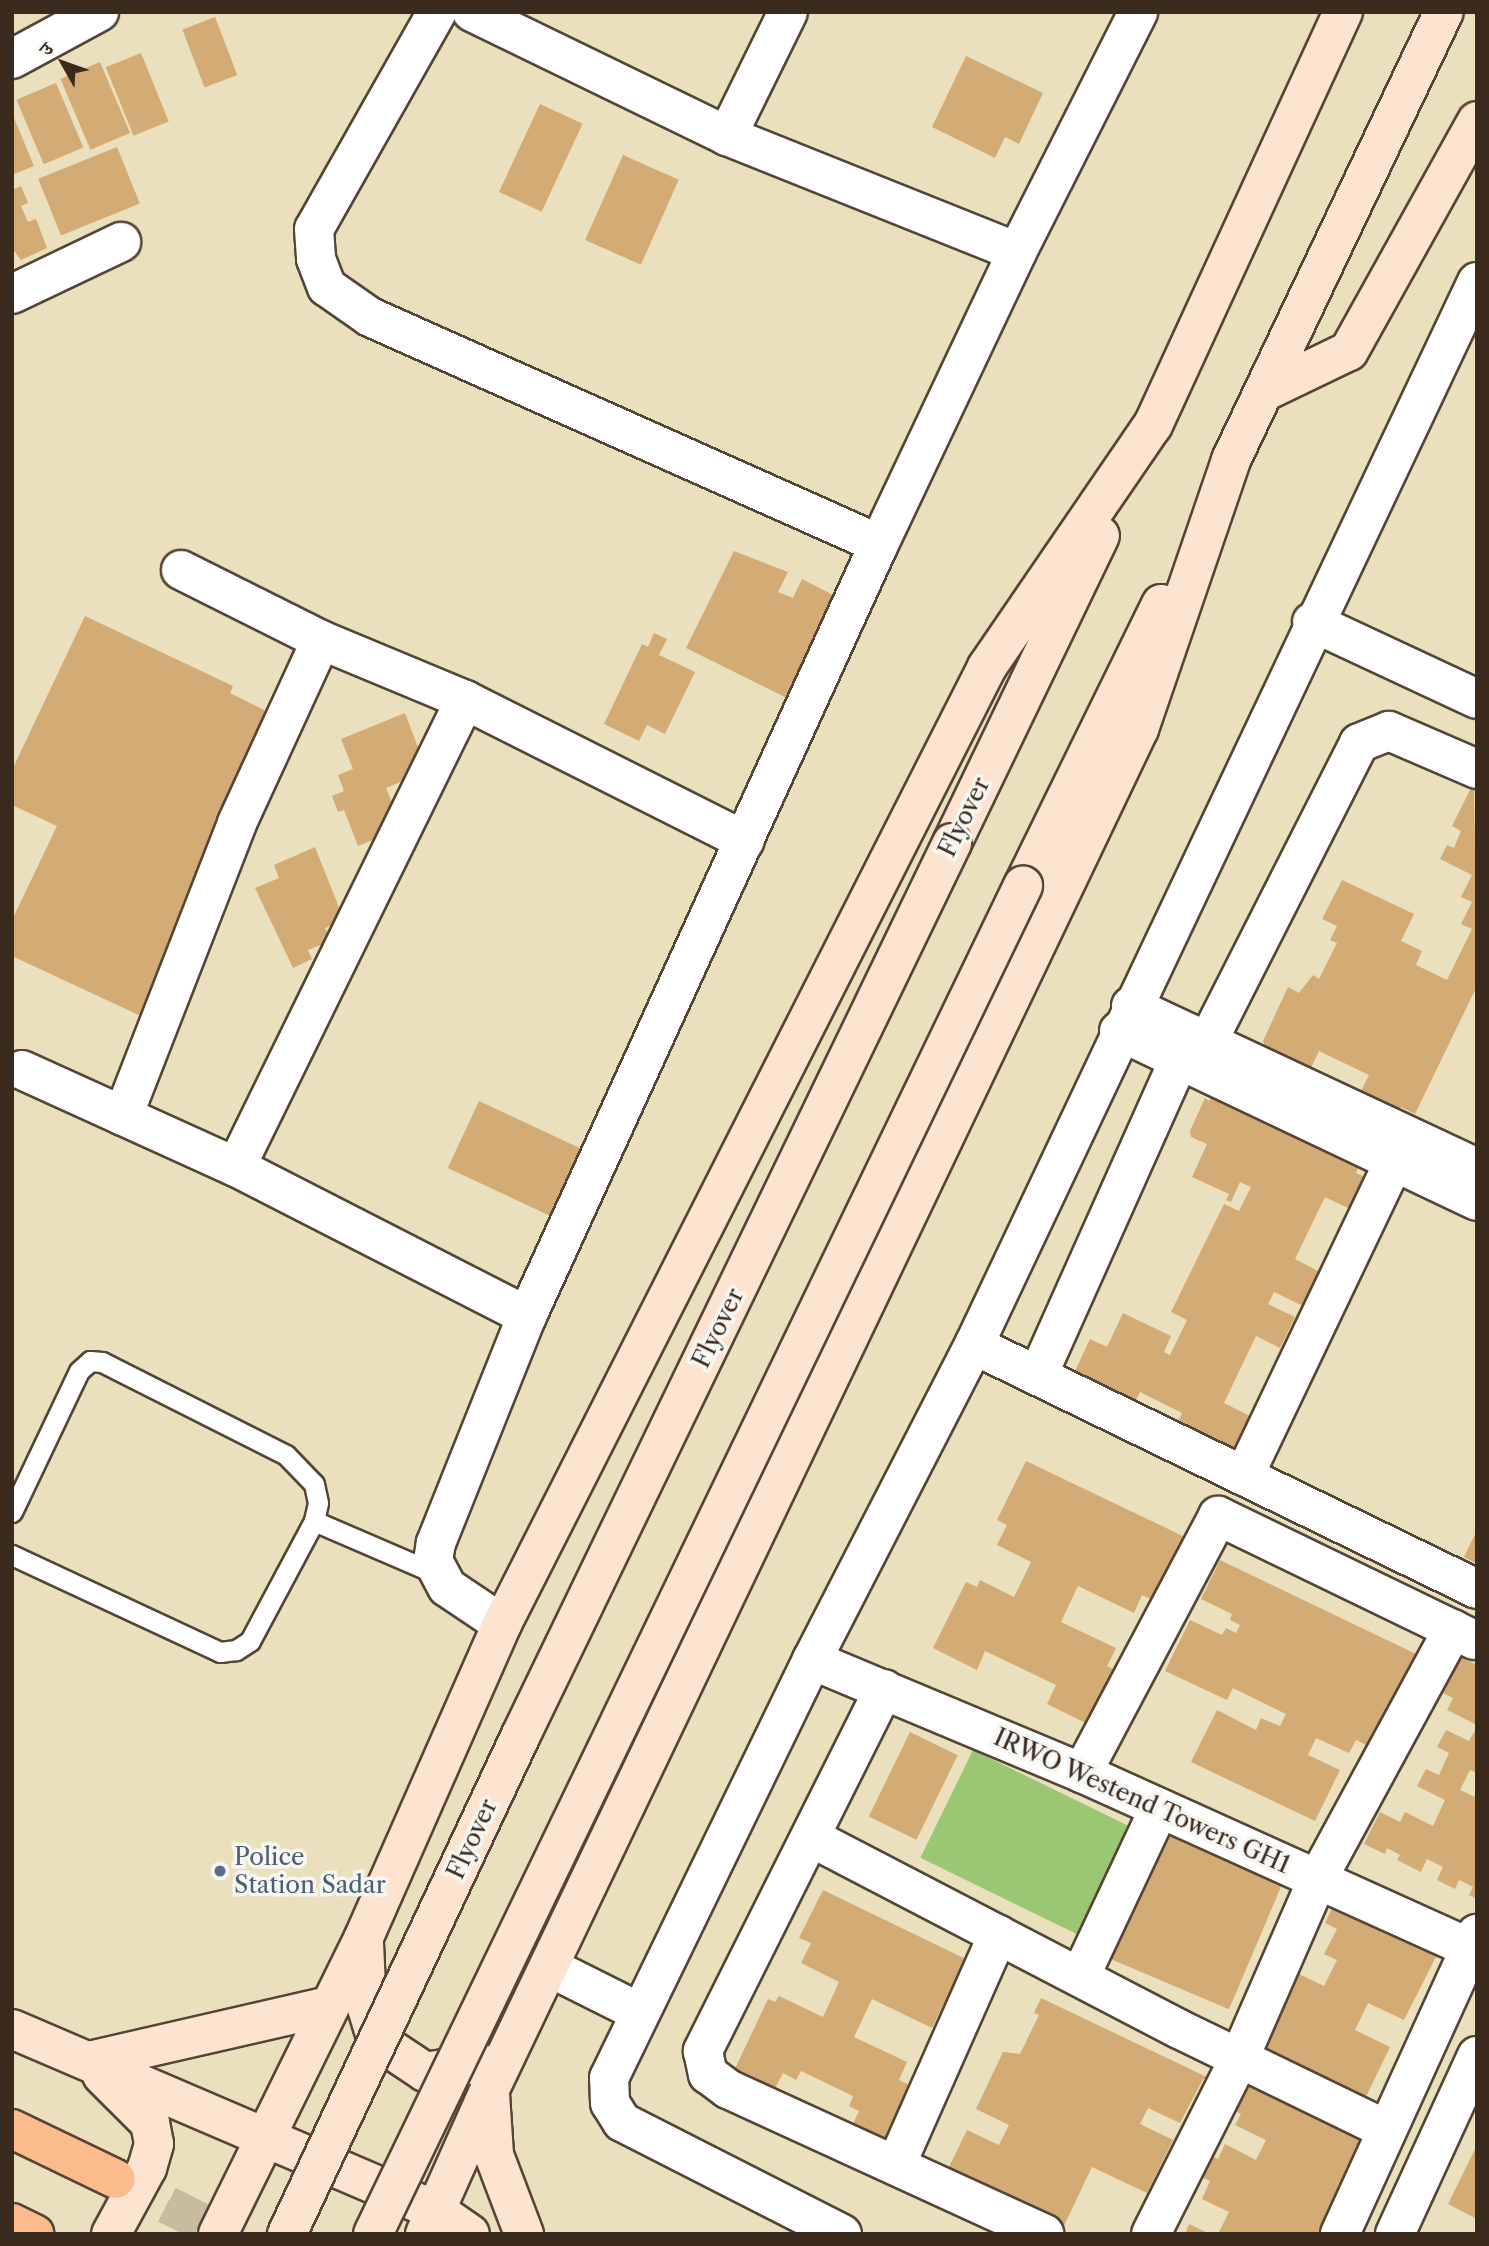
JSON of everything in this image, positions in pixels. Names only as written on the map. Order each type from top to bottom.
[{"type":"highway","points":[[12,2129],[116,2179]]},
{"type":"highway","points":[[12,2223],[35,2234]]},
{"type":"main road","points":[[218,2234],[364,1937],[502,1623],[987,667],[1153,425],[1343,12]]},
{"type":"main road","points":[[373,2234],[1264,392],[1444,12]]},
{"type":"main road","points":[[1264,392],[1349,351],[1477,121]]},
{"type":"main road","name":"Flyover","points":[[287,2234],[520,1737],[1153,425]]},
{"type":"main road","points":[[431,2222],[489,2089],[1139,729],[1231,460]]},
{"type":"main road","points":[[364,1937],[367,2008],[377,2040],[425,2072],[476,2066],[526,2016]]},
{"type":"main road","points":[[89,2062],[330,2006]]},
{"type":"main road","points":[[12,2029],[265,2137],[431,2222],[470,2234]]},
{"type":"main road","points":[[89,2062],[150,2123],[154,2144],[147,2168],[111,2234]]},
{"type":"main road","points":[[489,2089],[494,2155],[524,2234]]},
{"type":"street","points":[[12,59],[99,12]]},
{"type":"street","points":[[437,12],[314,229],[316,259],[327,287],[370,317],[879,544]]},
{"type":"street","points":[[472,12],[727,136],[1017,252]]},
{"type":"street","points":[[727,136],[788,12]]},
{"type":"street","points":[[502,1623],[447,1587],[433,1561],[436,1544],[527,1316],[879,544],[1017,252],[1138,12]]},
{"type":"street","points":[[12,294],[121,242]]},
{"type":"street","points":[[842,2234],[622,2122],[610,2103],[609,2078],[812,1660],[974,1345],[1312,622],[1477,282]]},
{"type":"street","points":[[181,570],[321,639],[465,700],[745,841]]},
{"type":"street","points":[[1312,622],[1477,699]]},
{"type":"street","points":[[123,1116],[237,824],[321,639]]},
{"type":"street","points":[[236,1167],[465,700]]},
{"type":"street","points":[[1038,1375],[1193,1051],[1359,743],[1389,731],[1477,769]]},
{"type":"street","points":[[1125,1018],[1193,1051],[1393,1163],[1477,1201]]},
{"type":"street","points":[[1193,1051],[1477,1168]]},
{"type":"street","points":[[22,1070],[236,1167],[527,1316]]},
{"type":"street","points":[[1244,1476],[1393,1163]]},
{"type":"street","points":[[974,1345],[1477,1589]]},
{"type":"street","points":[[1082,1773],[1218,1516],[1465,1635],[1318,1878],[1239,2059],[1151,2234]]},
{"type":"street","name":"IRWO Westend Towers GH1","points":[[812,1660],[1082,1773],[1318,1878],[1473,1941]]},
{"type":"street","points":[[884,1689],[812,1838],[703,2051],[708,2074],[728,2089],[1044,2234]]},
{"type":"street","points":[[1080,1978],[1159,1809]]},
{"type":"street","points":[[812,1838],[1239,2059],[1387,2130]]},
{"type":"street","points":[[896,2165],[998,1935]]},
{"type":"street","points":[[1340,2234],[1473,1941]]},
{"type":"street","points":[[549,1967],[639,2012]]},
{"type":"street","points":[[1407,2230],[1477,2056]]},
{"type":"lane","points":[[12,1512],[79,1371],[89,1361],[102,1362],[286,1455],[314,1484],[318,1503],[314,1521],[250,1641],[236,1650],[220,1653],[12,1555]]},
{"type":"lane","points":[[314,1521],[438,1574]]},
{"type":"green space","points":[[973,1750],[1130,1827],[1078,1935],[920,1858]]},
{"type":"building","points":[[215,17],[237,75],[205,87],[182,30]]},
{"type":"building","points":[[141,53],[169,122],[133,136],[106,67]]},
{"type":"building","points":[[966,56],[1043,93],[1019,144],[1005,137],[995,158],[932,127]]},
{"type":"building","points":[[100,62],[130,133],[91,150],[60,79]]},
{"type":"building","points":[[56,83],[83,147],[44,164],[16,100]]},
{"type":"building","points":[[540,104],[583,124],[542,212],[499,192]]},
{"type":"building","points":[[12,113],[34,166],[12,175]]},
{"type":"building","points":[[117,147],[140,204],[61,235],[38,179]]},
{"type":"building","points":[[623,155],[679,180],[641,265],[585,240]]},
{"type":"building","points":[[21,186],[28,203],[21,206],[28,222],[36,219],[47,248],[21,260],[12,248],[12,190]]},
{"type":"building","points":[[734,551],[788,572],[778,592],[793,598],[802,579],[837,597],[795,702],[686,648]]},
{"type":"building","points":[[85,616],[233,686],[230,693],[272,714],[145,1018],[12,956],[12,920],[57,826],[12,805],[12,770]]},
{"type":"building","points":[[654,633],[667,639],[659,655],[695,672],[665,734],[647,725],[639,741],[604,724],[642,644],[648,647]]},
{"type":"building","points":[[405,713],[427,771],[386,788],[399,819],[389,833],[358,846],[344,810],[338,812],[332,796],[344,791],[338,775],[353,769],[341,739]]},
{"type":"building","points":[[1474,782],[1477,986],[1415,1114],[1401,1107],[1396,1118],[1357,1099],[1369,1075],[1319,1051],[1308,1074],[1267,1052],[1263,1041],[1288,987],[1299,993],[1313,975],[1319,979],[1337,943],[1330,940],[1337,926],[1322,919],[1342,880],[1414,914],[1401,941],[1422,951],[1416,965],[1447,980],[1472,929],[1461,924],[1472,902],[1461,897],[1472,875],[1440,859],[1447,845],[1454,848],[1461,831],[1452,826]]},
{"type":"building","points":[[315,847],[344,920],[325,928],[331,941],[308,950],[312,959],[293,968],[255,888],[279,878],[274,865]]},
{"type":"building","points":[[1212,1095],[1359,1166],[1356,1173],[1365,1177],[1350,1209],[1325,1197],[1295,1259],[1320,1272],[1303,1306],[1274,1292],[1268,1304],[1295,1317],[1280,1348],[1256,1336],[1224,1403],[1250,1416],[1230,1457],[1174,1430],[1182,1413],[1140,1392],[1132,1409],[1103,1395],[1107,1386],[1075,1371],[1090,1339],[1107,1347],[1123,1313],[1171,1336],[1164,1352],[1170,1355],[1187,1320],[1171,1312],[1224,1204],[1239,1211],[1251,1187],[1240,1182],[1231,1202],[1226,1200],[1229,1194],[1192,1177],[1207,1144],[1191,1137],[1190,1131],[1205,1098],[1209,1101]]},
{"type":"building","points":[[479,1101],[591,1153],[560,1220],[448,1168]]},
{"type":"building","points":[[1026,1461],[1187,1538],[1157,1602],[1142,1595],[1134,1613],[1078,1586],[1061,1622],[1116,1648],[1107,1666],[1121,1673],[1094,1727],[1047,1704],[1056,1685],[985,1651],[977,1670],[933,1648],[966,1582],[977,1587],[980,1580],[1014,1597],[1031,1562],[997,1545],[1007,1525],[997,1520]]},
{"type":"building","points":[[1477,1530],[1477,1564],[1464,1557]]},
{"type":"building","points":[[1220,1560],[1416,1654],[1402,1681],[1415,1687],[1370,1747],[1356,1740],[1349,1753],[1316,1738],[1308,1755],[1340,1770],[1315,1821],[1191,1762],[1217,1710],[1256,1730],[1261,1718],[1280,1726],[1286,1714],[1233,1688],[1227,1700],[1165,1671],[1190,1620],[1222,1635],[1226,1628],[1236,1633],[1240,1625],[1230,1620],[1232,1614],[1201,1599]]},
{"type":"building","points":[[1457,1656],[1477,1665],[1477,1725],[1447,1710],[1453,1698],[1439,1691]]},
{"type":"building","points":[[1477,1727],[1477,1773],[1470,1770],[1460,1790],[1477,1798],[1477,1899],[1469,1895],[1473,1887],[1459,1880],[1455,1889],[1437,1880],[1443,1867],[1427,1859],[1421,1872],[1397,1860],[1400,1855],[1387,1848],[1385,1854],[1364,1844],[1380,1812],[1400,1822],[1405,1812],[1433,1826],[1445,1800],[1417,1786],[1426,1769],[1439,1775],[1449,1753],[1437,1747],[1446,1730],[1469,1741]]},
{"type":"building","points":[[910,1732],[958,1755],[916,1840],[869,1816]]},
{"type":"building","points":[[1166,1825],[1286,1876],[1229,2009],[1109,1958]]},
{"type":"building","points":[[823,1890],[976,1964],[954,2010],[943,2005],[932,2028],[872,1999],[854,2037],[907,2062],[899,2080],[915,2088],[888,2143],[852,2126],[859,2111],[849,2106],[853,2096],[801,2071],[796,2080],[783,2073],[773,2092],[733,2073],[768,1999],[775,2002],[779,1996],[823,2017],[839,1982],[801,1963],[811,1943],[799,1938]]},
{"type":"building","points":[[1337,1898],[1440,1949],[1404,2020],[1368,2003],[1355,2030],[1390,2047],[1363,2103],[1261,2053],[1299,1974],[1324,1986],[1337,1960],[1324,1954],[1337,1929],[1325,1923]]},
{"type":"building","points":[[1041,1998],[1211,2079],[1203,2079],[1180,2123],[1148,2108],[1140,2124],[1173,2140],[1147,2193],[1092,2167],[1060,2234],[944,2177],[967,2130],[999,2145],[1009,2125],[976,2109],[1003,2052],[1020,2054],[1039,2015],[1034,2013]]},
{"type":"building","points":[[1245,2077],[1370,2139],[1323,2234],[1218,2234],[1229,2212],[1202,2199],[1210,2181],[1196,2174],[1206,2153],[1218,2159],[1225,2144],[1256,2160],[1266,2140],[1235,2125],[1241,2114],[1229,2108]]},
{"type":"building","points":[[1477,2145],[1477,2215],[1475,2218],[1448,2204]]},
{"type":"building","points":[[1189,2224],[1210,2234],[1185,2234]]},
{"type":"tunnel","points":[[116,2179],[225,2234]]},
{"type":"place","name":"Police Station Sadar","points":[[220,1871]]}]
